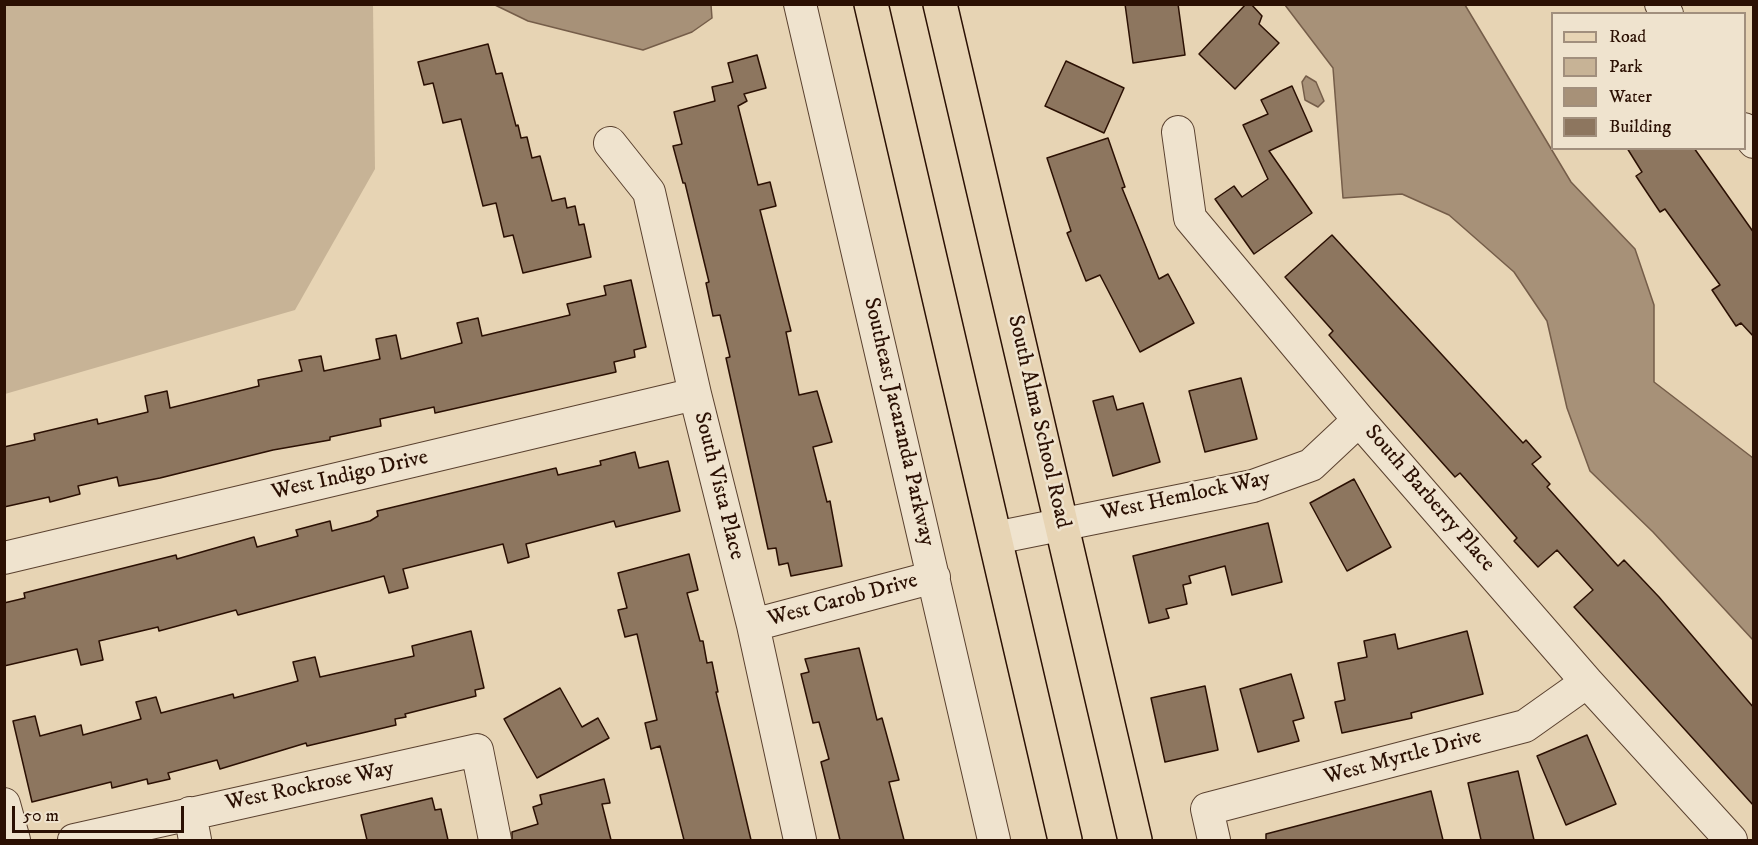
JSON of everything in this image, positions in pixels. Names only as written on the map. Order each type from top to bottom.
[{"type":"main road","points":[[871,4],[1065,840]]},
{"type":"main road","name":"South Alma School Road","points":[[940,4],[1135,840]]},
{"type":"street","name":"Southeast Jacaranda Parkway","points":[[800,4],[994,840]]},
{"type":"street","name":"South Barberry Place","points":[[1178,132],[1190,218],[1359,420],[1587,682],[1731,840]]},
{"type":"street","name":"South Vista Place","points":[[610,143],[649,192],[695,394],[753,625],[800,840]]},
{"type":"street","name":"West Indigo Drive","points":[[4,558],[695,394]]},
{"type":"street","name":"West Hemlock Way","points":[[995,538],[1253,486],[1311,465],[1359,420]]},
{"type":"street","name":"West Carob Drive","points":[[753,625],[934,577]]},
{"type":"street","name":"West Myrtle Drive","points":[[1214,840],[1207,809],[1525,726],[1587,682]]},
{"type":"street","name":"West Rockrose Way","points":[[74,840],[192,827],[477,750],[495,840]]},
{"type":"street","points":[[4,804],[14,840]]},
{"type":"green space","points":[[5,4],[373,5],[375,169],[295,310],[5,394]]},
{"type":"water","points":[[495,5],[711,5],[712,18],[692,32],[643,50],[528,21]]},
{"type":"water","points":[[1285,5],[1465,5],[1571,182],[1635,249],[1654,305],[1654,382],[1753,458],[1753,640],[1653,532],[1590,471],[1567,408],[1547,321],[1514,272],[1449,215],[1402,194],[1343,198],[1333,68]]},
{"type":"water","points":[[1306,76],[1316,82],[1324,101],[1318,107],[1305,100],[1302,82]]},
{"type":"building","points":[[1125,4],[1178,4],[1185,55],[1133,63]]},
{"type":"building","points":[[1246,4],[1251,4],[1262,16],[1259,24],[1279,43],[1235,89],[1199,54]]},
{"type":"building","points":[[488,44],[496,74],[502,73],[521,138],[527,137],[532,158],[540,156],[552,201],[565,198],[567,208],[575,206],[579,225],[584,224],[591,257],[523,273],[513,235],[504,237],[496,203],[483,206],[461,119],[443,123],[433,83],[424,85],[418,62]]},
{"type":"building","points":[[757,55],[766,88],[744,94],[747,101],[738,106],[758,185],[770,182],[776,206],[760,210],[791,331],[786,332],[799,395],[817,391],[832,442],[813,447],[827,502],[830,501],[842,566],[791,576],[788,563],[779,565],[776,548],[768,549],[726,358],[730,357],[720,315],[713,316],[706,283],[709,282],[685,183],[683,183],[673,146],[682,144],[674,112],[715,101],[712,87],[733,82],[728,63]]},
{"type":"building","points":[[1066,61],[1124,88],[1104,133],[1045,106]]},
{"type":"building","points":[[1292,86],[1312,131],[1269,151],[1312,213],[1254,254],[1215,199],[1234,186],[1242,197],[1268,179],[1243,125],[1268,114],[1261,100]]},
{"type":"building","points":[[1108,138],[1125,187],[1122,188],[1159,279],[1168,274],[1194,323],[1140,352],[1100,275],[1086,281],[1067,233],[1071,231],[1047,158]]},
{"type":"building","points":[[1628,150],[1695,150],[1754,233],[1754,337],[1741,323],[1736,326],[1712,290],[1720,285],[1665,209],[1660,212],[1636,176],[1642,172]]},
{"type":"building","points":[[1332,235],[1523,443],[1526,440],[1541,457],[1532,464],[1550,484],[1547,487],[1618,566],[1624,560],[1659,597],[1754,708],[1754,806],[1574,607],[1593,590],[1557,550],[1538,567],[1514,541],[1517,538],[1460,473],[1455,477],[1329,335],[1333,331],[1285,277]]},
{"type":"building","points":[[631,280],[646,347],[634,350],[635,357],[614,362],[616,372],[435,413],[434,407],[380,419],[381,426],[330,437],[330,440],[273,450],[160,478],[119,486],[117,477],[78,486],[80,494],[50,502],[49,497],[4,507],[4,447],[35,440],[34,434],[97,419],[98,424],[148,412],[145,396],[167,391],[170,408],[259,386],[258,380],[302,371],[299,360],[321,356],[324,371],[380,359],[376,339],[396,335],[401,359],[462,343],[457,323],[478,318],[482,336],[570,315],[567,304],[606,295],[604,286]]},
{"type":"building","points":[[1241,378],[1257,439],[1205,452],[1189,391]]},
{"type":"building","points":[[1113,396],[1117,410],[1143,403],[1160,462],[1113,476],[1093,401]]},
{"type":"building","points":[[635,452],[639,468],[668,461],[680,511],[616,527],[614,521],[526,544],[529,557],[508,563],[503,544],[403,569],[408,588],[389,593],[384,576],[238,615],[236,610],[159,631],[158,627],[99,641],[103,660],[81,665],[77,649],[4,666],[4,603],[25,598],[24,593],[176,555],[177,559],[254,537],[257,547],[298,536],[296,530],[330,521],[332,531],[370,521],[378,516],[377,511],[556,468],[558,475],[601,465],[600,461]]},
{"type":"building","points":[[1354,479],[1391,547],[1347,571],[1310,503]]},
{"type":"building","points":[[1268,523],[1282,582],[1232,595],[1225,566],[1189,576],[1191,583],[1183,585],[1187,604],[1166,609],[1169,618],[1149,623],[1133,556]]},
{"type":"building","points":[[689,554],[698,590],[687,593],[700,641],[703,641],[707,663],[712,662],[718,692],[716,692],[751,840],[684,840],[660,746],[651,749],[645,723],[657,720],[637,634],[625,637],[618,610],[627,608],[618,573]]},
{"type":"building","points":[[471,631],[484,688],[475,690],[476,696],[405,714],[406,717],[395,719],[396,725],[307,746],[306,743],[220,769],[217,760],[168,773],[170,779],[148,784],[147,779],[112,788],[111,782],[32,802],[13,721],[35,716],[40,736],[81,725],[83,735],[141,719],[136,702],[156,697],[161,713],[233,694],[234,698],[298,681],[293,662],[315,657],[320,677],[414,656],[412,646]]},
{"type":"building","points":[[1467,631],[1483,694],[1411,713],[1412,718],[1342,733],[1335,702],[1345,700],[1338,663],[1367,657],[1364,641],[1395,634],[1398,649]]},
{"type":"building","points":[[859,648],[877,720],[882,718],[899,780],[889,782],[904,840],[840,840],[821,762],[829,759],[819,722],[813,723],[801,674],[809,672],[805,659]]},
{"type":"building","points":[[1291,674],[1304,718],[1293,721],[1299,741],[1258,752],[1240,689]]},
{"type":"building","points":[[1205,686],[1218,750],[1165,762],[1151,698]]},
{"type":"building","points":[[560,688],[582,727],[598,718],[609,738],[537,778],[504,719]]},
{"type":"building","points":[[1587,735],[1616,804],[1566,825],[1537,756]]},
{"type":"building","points":[[1518,771],[1534,840],[1481,840],[1468,783]]},
{"type":"building","points":[[604,779],[610,803],[602,804],[611,840],[512,840],[512,832],[538,824],[533,807],[542,804],[540,795]]},
{"type":"building","points":[[1431,791],[1443,840],[1266,840],[1266,834]]},
{"type":"building","points":[[432,798],[435,810],[441,809],[448,840],[367,840],[361,815]]}]
